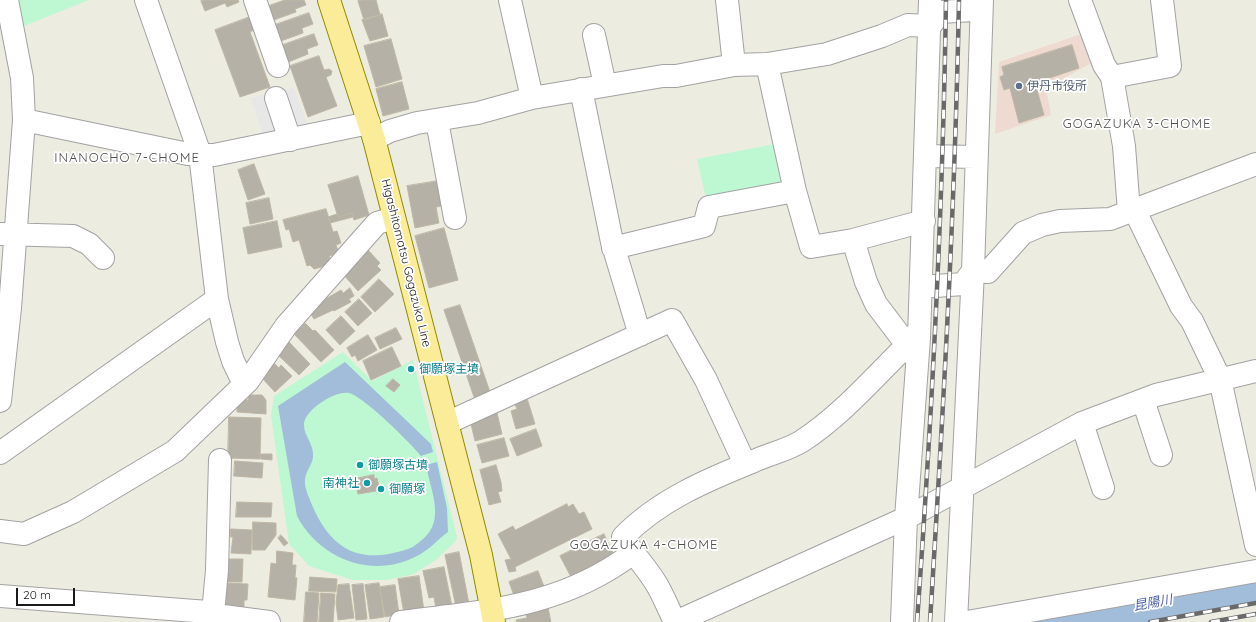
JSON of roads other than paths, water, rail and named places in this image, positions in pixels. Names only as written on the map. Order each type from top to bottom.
[{"type":"main road","name":"Higashitomatsu Gogazuka Line","points":[[329,0],[371,131],[481,554],[493,616]]},
{"type":"street","points":[[0,401],[10,308],[7,234],[24,120],[22,78],[7,0]]},
{"type":"street","points":[[146,0],[200,154],[218,299],[227,342],[233,361],[244,384]]},
{"type":"street","points":[[255,0],[278,66]]},
{"type":"street","points":[[510,0],[532,98]]},
{"type":"street","points":[[727,0],[734,65]]},
{"type":"street","points":[[902,622],[906,518],[918,345],[924,221],[930,0]]},
{"type":"street","points":[[930,26],[941,12],[973,10],[977,0]]},
{"type":"street","points":[[956,622],[972,271],[982,0]]},
{"type":"street","points":[[1080,0],[1104,65],[1112,77],[1124,146],[1132,211],[1180,306],[1192,321],[1220,379],[1249,480],[1256,545]]},
{"type":"street","points":[[1112,77],[1170,66],[1162,0]]},
{"type":"street","points":[[24,120],[188,154],[214,156],[290,140],[371,131],[390,131],[417,123],[437,121],[478,113],[532,98],[605,85],[663,76],[676,76],[734,65],[767,64],[827,54],[882,36],[908,25],[930,26]]},
{"type":"street","points":[[594,35],[605,85]]},
{"type":"street","points":[[767,64],[795,191],[811,247],[853,240],[924,221]]},
{"type":"street","points":[[582,89],[613,248],[640,335]]},
{"type":"street","points":[[276,98],[290,140]]},
{"type":"street","points":[[437,121],[459,206]]},
{"type":"street","points":[[926,156],[976,157]]},
{"type":"street","points":[[972,271],[988,272],[1023,233],[1042,225],[1060,221],[1110,219],[1256,164]]},
{"type":"street","points":[[613,248],[704,226],[709,207],[795,191]]},
{"type":"street","points":[[0,531],[24,534],[80,508],[174,451],[244,384],[258,368],[286,326],[377,223],[394,218]]},
{"type":"street","points":[[7,234],[73,236],[89,244],[103,258]]},
{"type":"street","points":[[853,240],[866,282],[876,304],[901,337],[918,345]]},
{"type":"street","points":[[921,287],[963,284],[972,271]]},
{"type":"street","points":[[0,453],[218,299]]},
{"type":"street","points":[[447,423],[672,320],[706,380],[745,464]]},
{"type":"street","points":[[918,345],[901,351],[845,407],[801,441],[745,464],[668,500],[636,523],[623,536],[633,553],[643,564],[658,586],[675,622],[906,518],[1082,423],[1143,400],[1220,379],[1256,371]]},
{"type":"street","points":[[1143,400],[1161,455]]},
{"type":"street","points":[[1082,423],[1104,488]]},
{"type":"street","points":[[220,460],[217,570],[220,617]]},
{"type":"street","points":[[401,622],[493,616],[549,598],[593,579],[633,553]]},
{"type":"street","points":[[967,622],[1256,571]]},
{"type":"street","points":[[0,596],[270,622]]},
{"type":"water","points":[[345,362],[431,444],[433,452],[421,456],[398,432],[365,402],[349,393],[336,395],[328,398],[314,408],[305,419],[304,429],[313,450],[313,457],[305,479],[306,489],[320,521],[329,534],[339,543],[350,550],[362,554],[391,554],[416,545],[430,531],[434,523],[435,504],[426,465],[437,462],[447,508],[448,532],[423,553],[402,562],[384,566],[367,565],[350,561],[334,554],[319,544],[307,531],[297,516],[278,406]]},
{"type":"waterway","name":"昆陽川","points":[[1050,622],[1256,584]]},
{"type":"railway","points":[[917,622],[936,311],[945,78],[946,0]]},
{"type":"railway","points":[[930,622],[948,311],[955,156],[959,0]]},
{"type":"railway","points":[[1150,622],[1256,603]]},
{"type":"railway","points":[[1211,622],[1256,614]]},
{"type":"place","name":"伊丹市役所","points":[[1019,86]]},
{"type":"place","name":"御願塚主墳","points":[[411,369]]},
{"type":"place","name":"御願塚古墳","points":[[360,465]]},
{"type":"place","name":"南神社","points":[[367,483]]},
{"type":"place","name":"御願塚","points":[[381,489]]},
{"type":"district","name":"GOGAZUKA 3-CHOME","points":[[1137,124]]},
{"type":"district","name":"INANOCHO 7-CHOME","points":[[127,158]]},
{"type":"district","name":"GOGAZUKA 4-CHOME","points":[[644,545]]}]
